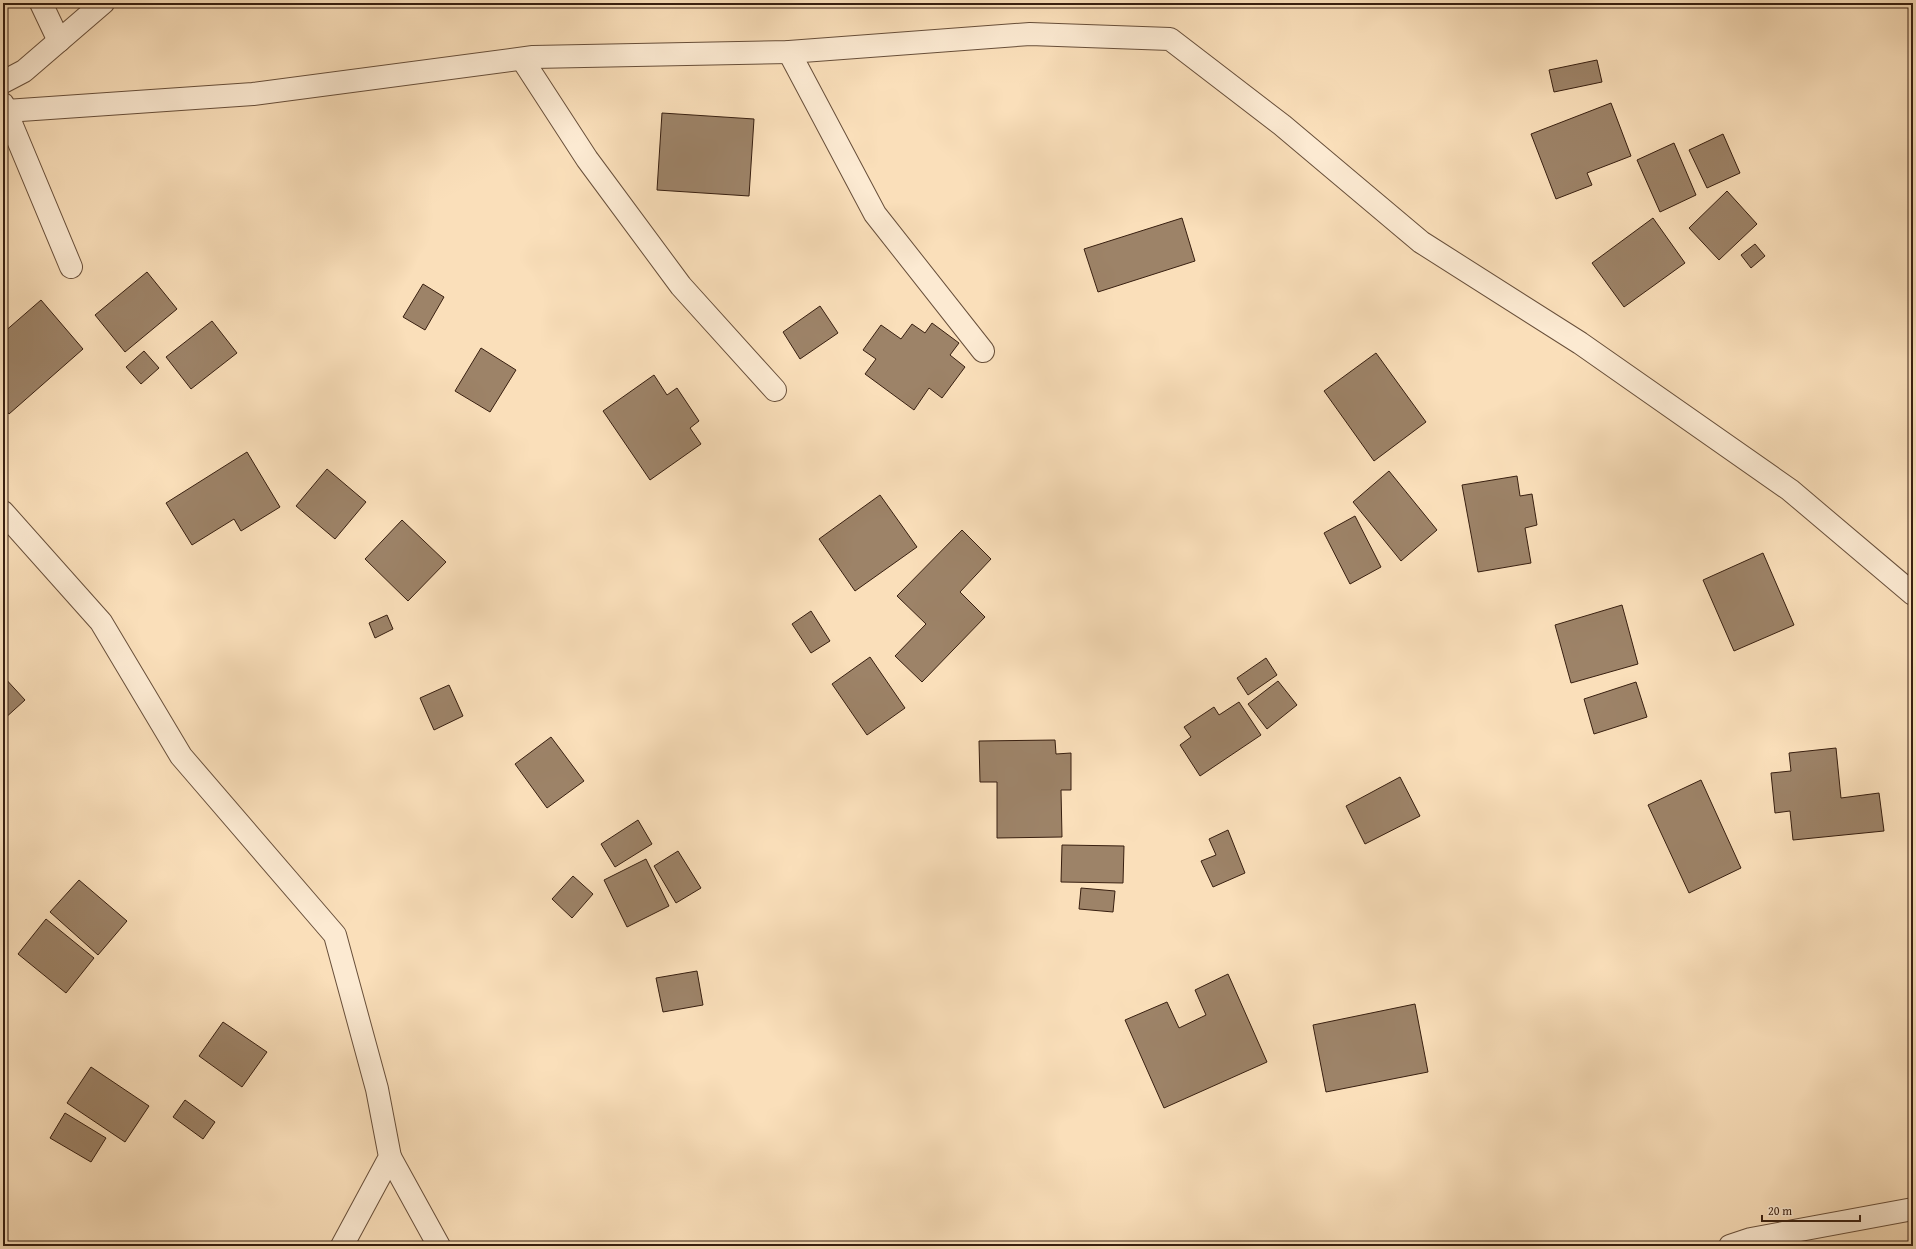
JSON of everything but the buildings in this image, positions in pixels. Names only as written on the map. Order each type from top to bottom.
[{"type":"street","points":[[42,3],[59,41]]},
{"type":"street","points":[[3,82],[24,72],[103,3]]},
{"type":"street","points":[[71,267],[5,108],[253,94],[522,59],[789,52],[1030,34],[1170,39],[1282,125],[1421,242],[1580,343],[1784,485],[1913,594]]},
{"type":"street","points":[[789,52],[875,214],[983,351]]},
{"type":"street","points":[[522,59],[587,159],[681,286],[776,390]]},
{"type":"street","points":[[3,512],[101,622],[181,756],[335,934],[377,1089],[390,1158],[439,1246]]},
{"type":"street","points":[[342,1246],[390,1158]]},
{"type":"street","points":[[1730,1246],[1750,1239],[1913,1209]]}]
